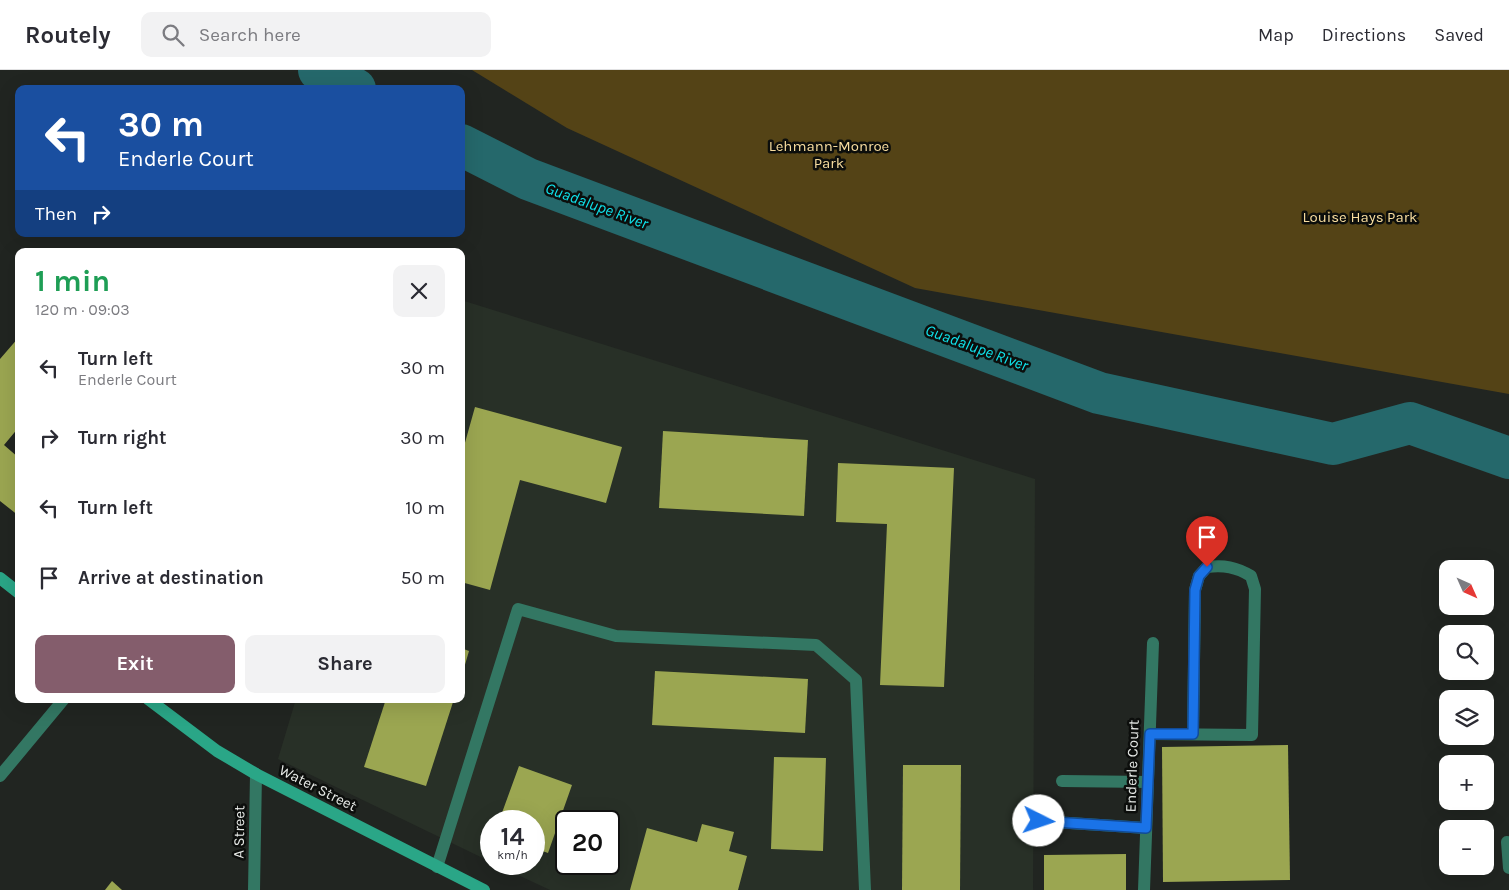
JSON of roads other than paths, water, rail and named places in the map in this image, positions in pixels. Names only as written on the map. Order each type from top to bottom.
[{"type":"street","points":[[1150,734],[1252,735],[1255,589],[1251,576],[1238,568],[1207,567],[1199,576],[1195,590],[1193,734]]},
{"type":"street","points":[[0,578],[15,590]]},
{"type":"street","points":[[437,867],[518,609],[616,636],[816,644],[856,680],[865,890]]},
{"type":"street","name":"Enderle Court","points":[[1144,890],[1153,643]]},
{"type":"street","points":[[0,776],[61,703]]},
{"type":"street","name":"Water Street","points":[[153,703],[217,751],[256,774],[484,890]]},
{"type":"street","name":"A Street","points":[[254,890],[256,774]]},
{"type":"street","points":[[1062,781],[1148,782]]},
{"type":"street","points":[[1039,821],[1146,828]]},
{"type":"street","points":[[1508,842],[1509,867]]},
{"type":"waterway","name":"Guadalupe River","points":[[319,70],[347,85]]},
{"type":"waterway","name":"Guadalupe River","points":[[465,147],[528,179],[1099,393],[1333,444],[1410,423],[1509,458]]},
{"type":"park label","name":"Lehmann-Monroe Park","points":[[829,154]]},
{"type":"park label","name":"Louise Hays Park","points":[[1360,217]]}]
